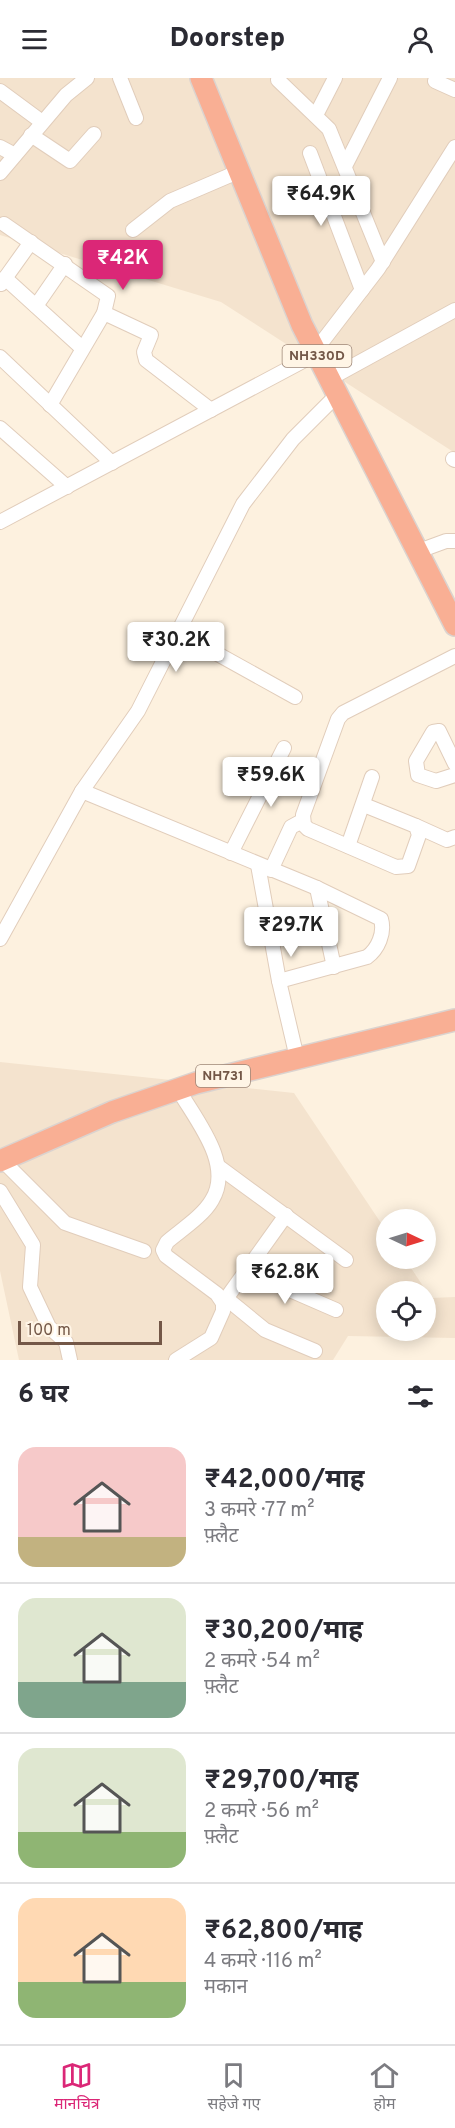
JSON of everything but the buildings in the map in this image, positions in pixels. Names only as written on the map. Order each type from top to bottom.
[{"type":"highway","name":"NH330D","points":[[201,78],[315,353],[455,625]]},
{"type":"highway","name":"NH731","points":[[1,1161],[112,1112],[178,1089],[455,1020]]},
{"type":"street","points":[[120,78],[136,118]]},
{"type":"street","points":[[316,115],[335,78]]},
{"type":"street","points":[[345,166],[390,78]]},
{"type":"street","points":[[0,173],[42,122],[84,79]]},
{"type":"street","points":[[278,80],[329,129],[382,262]]},
{"type":"street","points":[[435,81],[455,90]]},
{"type":"street","points":[[0,91],[42,122]]},
{"type":"street","points":[[31,135],[70,161],[94,134]]},
{"type":"street","points":[[0,147],[15,155]]},
{"type":"street","points":[[0,522],[315,353],[382,262],[455,147]]},
{"type":"street","points":[[310,153],[362,290]]},
{"type":"street","points":[[133,230],[170,201],[240,171]]},
{"type":"street","points":[[4,224],[106,292],[108,299],[104,313],[50,405]]},
{"type":"street","points":[[31,242],[3,282],[36,306],[82,348]]},
{"type":"street","points":[[36,306],[65,264]]},
{"type":"street","points":[[0,939],[82,791],[138,711],[243,504],[333,387],[455,310]]},
{"type":"street","points":[[104,313],[150,334],[144,352],[146,360],[211,410]]},
{"type":"street","points":[[0,357],[112,463]]},
{"type":"street","points":[[0,428],[67,487]]},
{"type":"street","points":[[0,506],[13,515]]},
{"type":"street","points":[[416,552],[446,541],[455,541]]},
{"type":"street","points":[[178,632],[295,697]]},
{"type":"street","points":[[297,1058],[279,981],[265,867],[291,826],[302,821],[338,719],[343,713],[455,656]]},
{"type":"street","points":[[455,764],[439,731],[433,732],[418,755],[416,771],[422,778],[436,781],[455,775]]},
{"type":"street","points":[[231,853],[284,748]]},
{"type":"street","points":[[348,846],[372,777]]},
{"type":"street","points":[[82,791],[317,888],[378,916],[383,924],[382,933],[371,954],[334,967],[279,981]]},
{"type":"street","points":[[364,805],[447,840],[455,837]]},
{"type":"street","points":[[302,821],[308,829],[396,867],[404,868],[410,863],[419,835],[416,826]]},
{"type":"street","points":[[317,888],[334,967]]},
{"type":"street","points":[[178,1089],[209,1142],[219,1167],[216,1191],[211,1203],[167,1242],[163,1250],[166,1256],[265,1330],[315,1351]]},
{"type":"street","points":[[1,1161],[65,1223],[144,1251]]},
{"type":"street","points":[[219,1167],[346,1260]]},
{"type":"street","points":[[0,1191],[33,1245],[30,1287],[49,1327],[66,1342],[70,1360]]},
{"type":"street","points":[[176,1360],[211,1338],[224,1311],[225,1301],[286,1215]]},
{"type":"street","points":[[246,1271],[336,1310]]},
{"type":"shaded area","points":[[0,78],[455,78],[455,453],[221,302],[0,235]]},
{"type":"shaded area","points":[[0,1062],[294,1093],[376,1216],[376,1269],[412,1269],[420,1281],[376,1281],[376,1337],[348,1336],[333,1360],[19,1360],[0,1271]]},
{"type":"shaded area","points":[[455,1297],[455,1338],[436,1338],[436,1298]]}]
